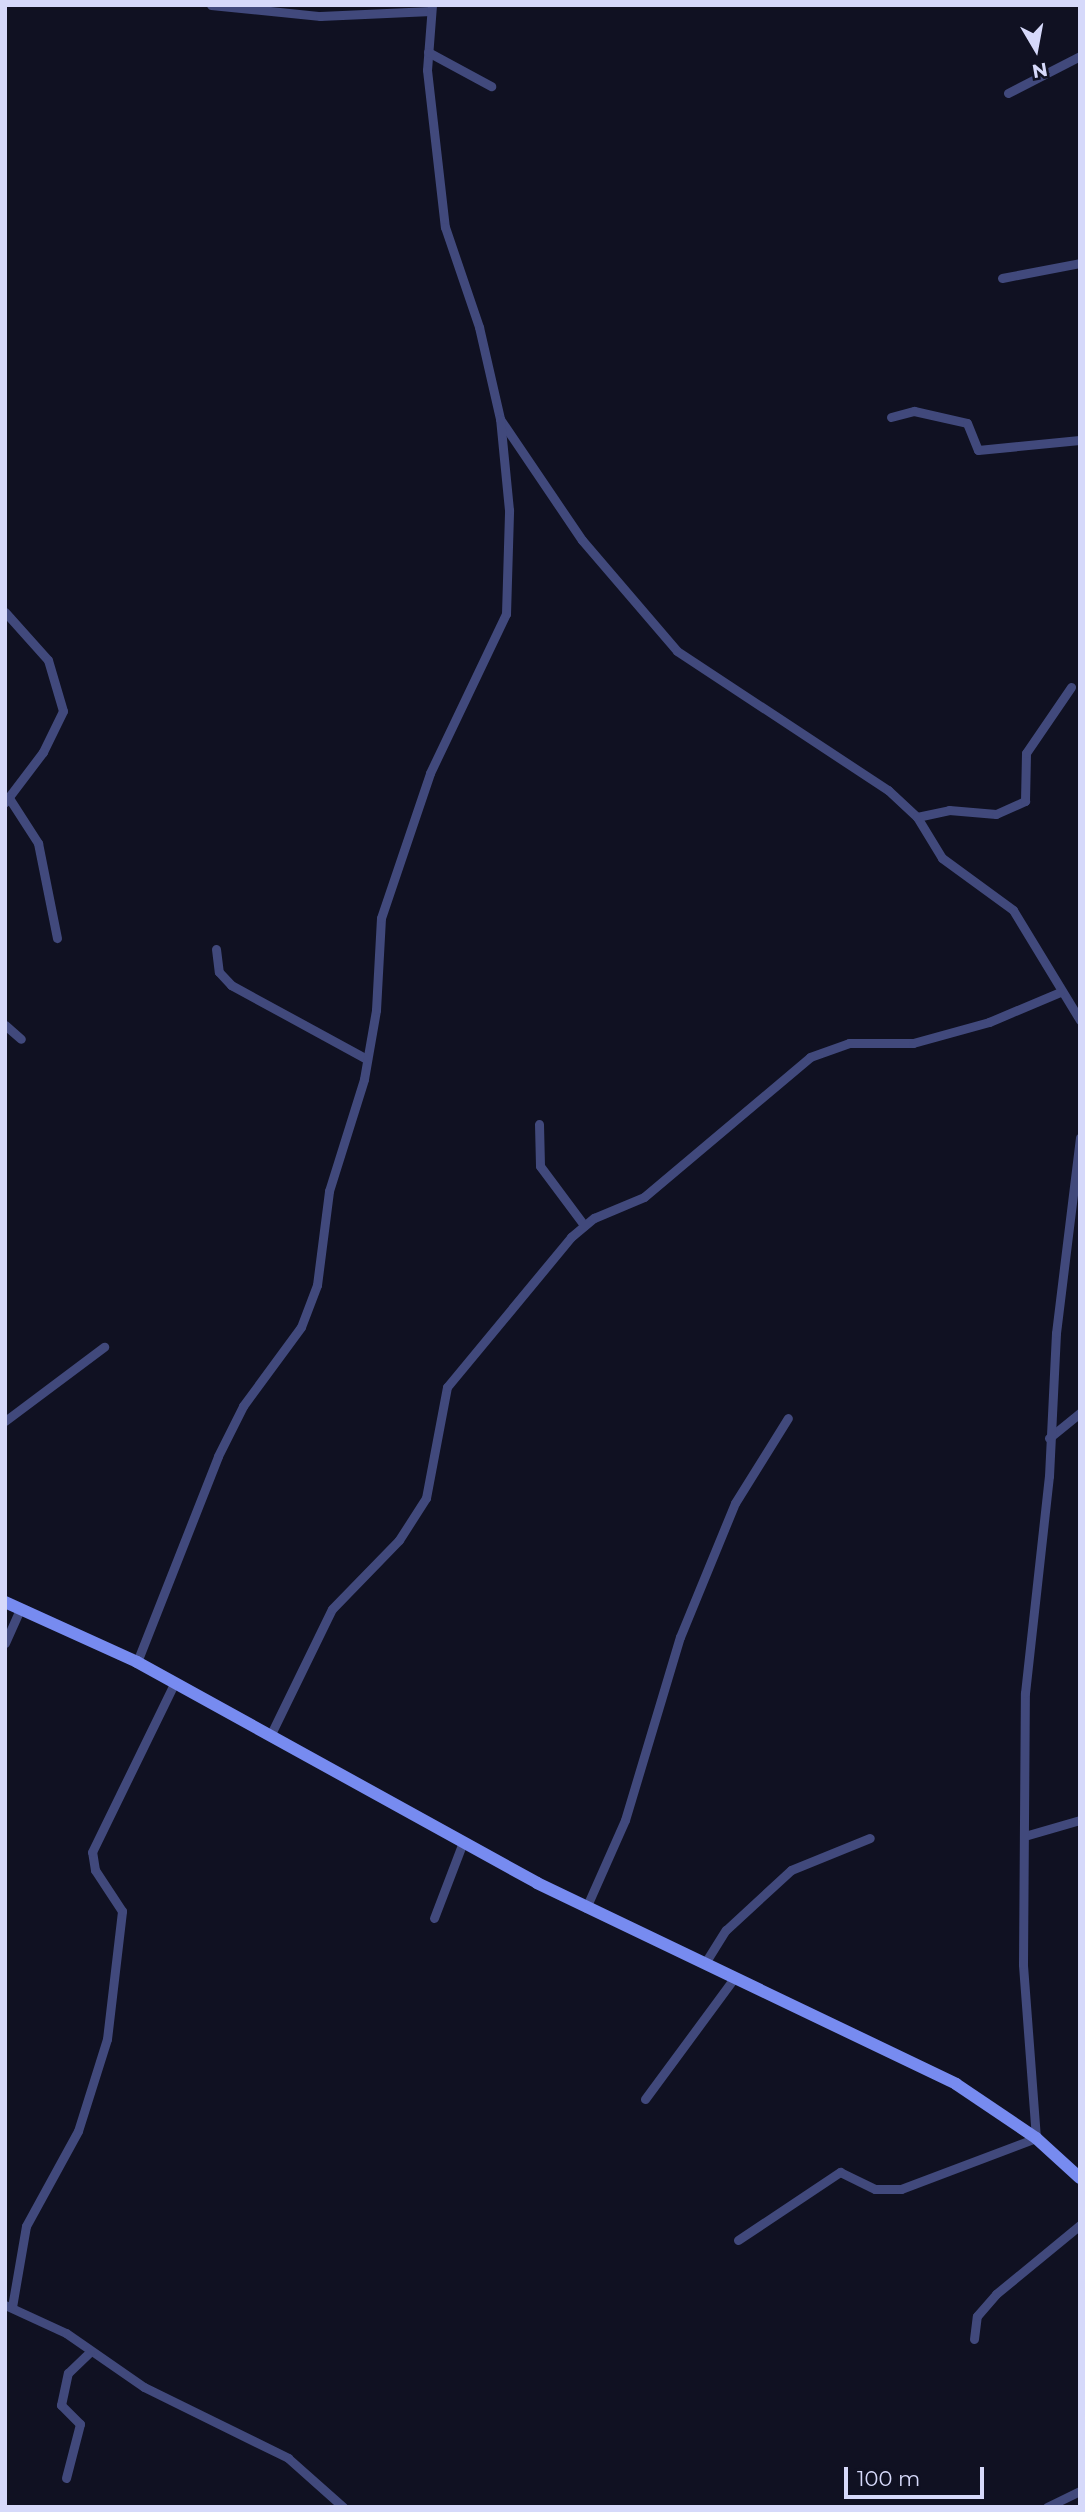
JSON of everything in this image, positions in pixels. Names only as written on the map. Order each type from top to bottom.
[{"type":"main road","points":[[5,1602],[137,1662],[586,1908],[956,2084],[1036,2138],[1080,2178]]},
{"type":"street","points":[[137,1662],[218,1456],[243,1406],[309,1307],[329,1191],[367,1059],[381,918],[430,773],[506,614],[506,459],[500,419],[479,327],[445,227],[428,52],[431,8],[320,16],[211,5]]},
{"type":"street","points":[[428,52],[491,86]]},
{"type":"street","points":[[1008,93],[1080,56]]},
{"type":"street","points":[[1002,278],[1080,263]]},
{"type":"street","points":[[891,417],[914,411],[967,423],[978,450],[1080,440]]},
{"type":"street","points":[[500,419],[582,540],[677,651],[888,790],[916,817],[942,858],[1013,910],[1060,992],[1080,1020]]},
{"type":"street","points":[[506,459],[514,439]]},
{"type":"street","points":[[5,612],[48,660],[63,710],[43,752],[7,800],[38,843],[57,938]]},
{"type":"street","points":[[916,817],[949,810],[996,814],[1025,801],[1026,753],[1071,687]]},
{"type":"street","points":[[216,949],[219,972],[231,985],[367,1059]]},
{"type":"street","points":[[270,1736],[332,1609],[399,1540],[426,1499],[447,1388],[492,1339],[534,1276],[584,1225],[645,1197],[810,1057],[849,1043],[913,1043],[968,1028],[1060,992]]},
{"type":"street","points":[[5,1025],[21,1039]]},
{"type":"street","points":[[539,1124],[540,1166],[584,1225]]},
{"type":"street","points":[[738,2241],[840,2172],[875,2189],[901,2189],[1036,2138],[1021,1910],[1028,1835],[1025,1693],[1080,1137]]},
{"type":"street","points":[[5,1421],[104,1347]]},
{"type":"street","points":[[1049,1438],[1080,1413]]},
{"type":"street","points":[[586,1908],[625,1820],[680,1637],[735,1503],[788,1418]]},
{"type":"street","points":[[5,1643],[20,1610]]},
{"type":"street","points":[[174,1684],[92,1852],[95,1870],[122,1911],[107,2039],[78,2131],[26,2226],[8,2306],[90,2352],[144,2387],[288,2458],[343,2507]]},
{"type":"street","points":[[1028,1835],[1080,1820]]},
{"type":"street","points":[[705,1963],[726,1930],[791,1870],[870,1838]]},
{"type":"street","points":[[433,1918],[463,1842]]},
{"type":"street","points":[[645,2099],[735,1977]]},
{"type":"street","points":[[974,2339],[977,2316],[996,2294],[1080,2225]]},
{"type":"street","points":[[66,2478],[80,2424],[61,2406],[68,2373],[90,2352]]},
{"type":"street","points":[[1047,2507],[1080,2491]]}]
